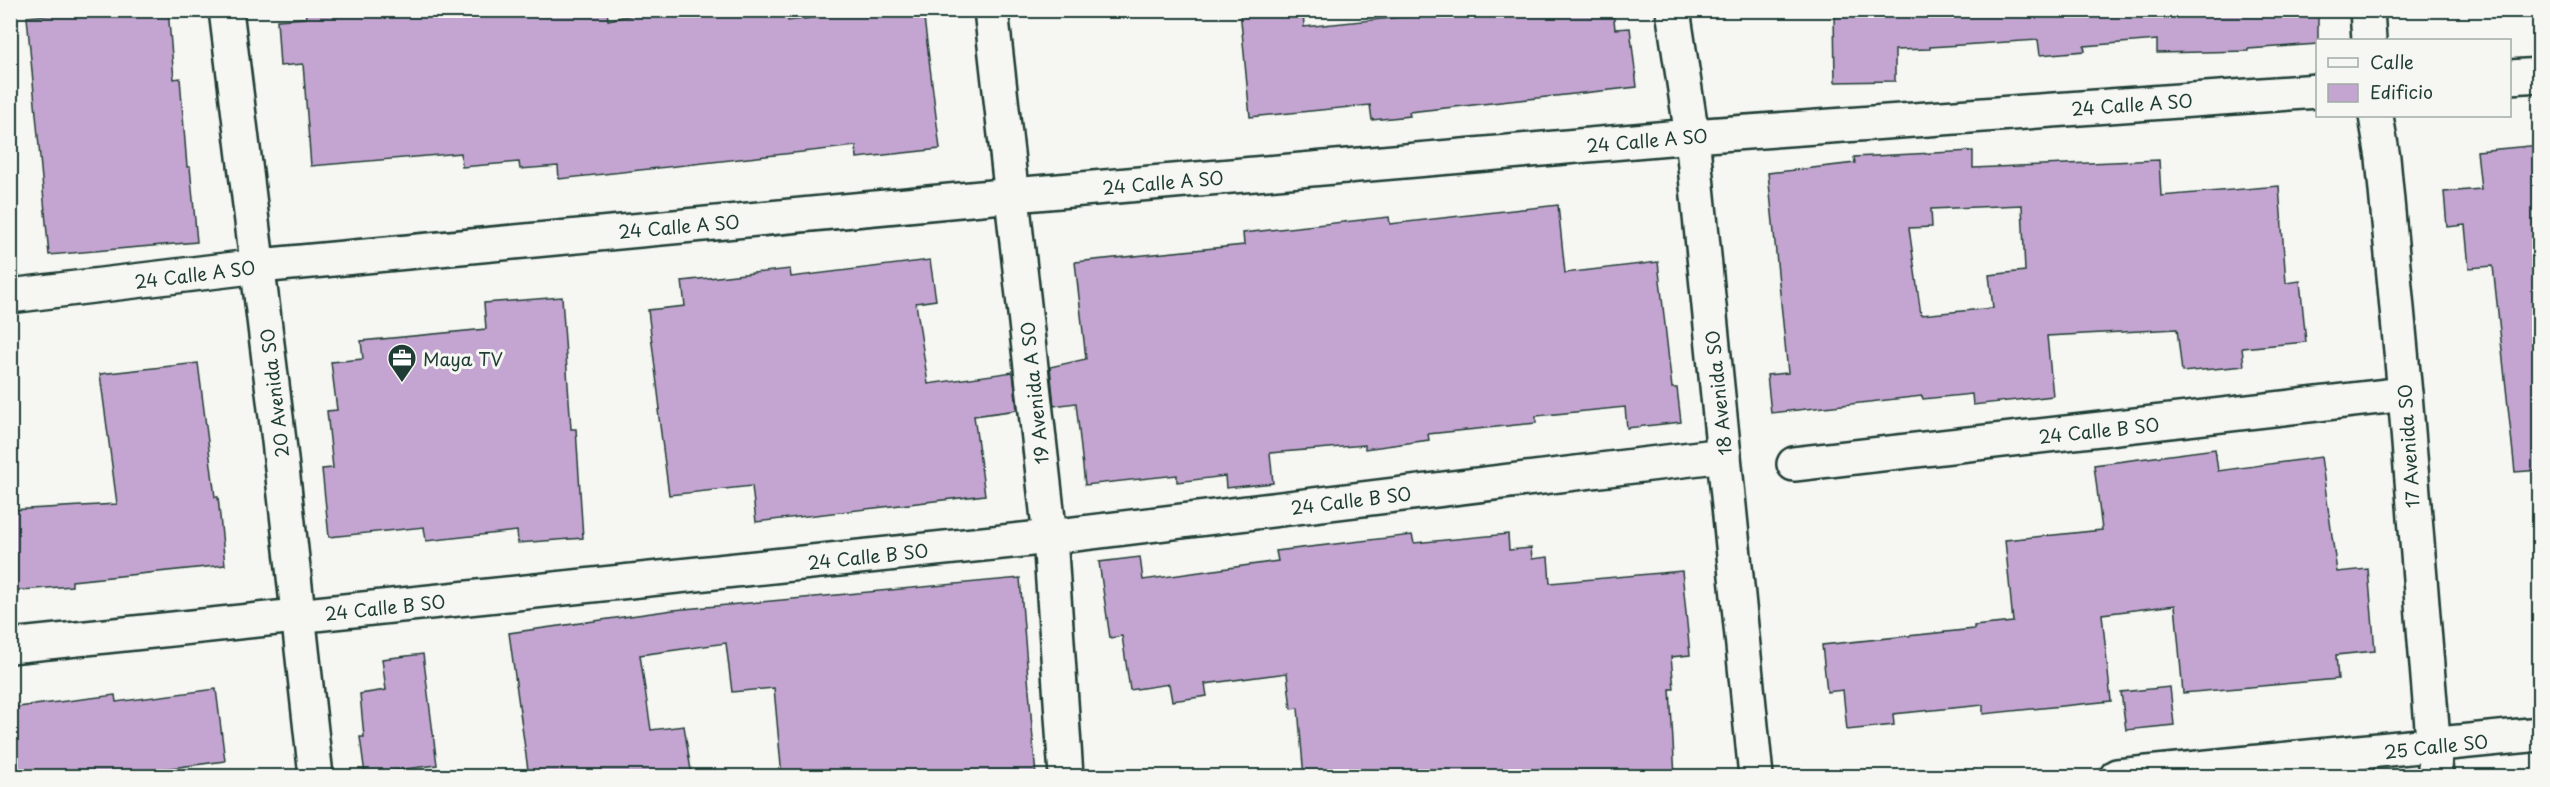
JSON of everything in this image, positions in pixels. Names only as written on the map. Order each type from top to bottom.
[{"type":"street","name":"20 Avenida SO","points":[[226,10],[259,266],[316,777]]},
{"type":"street","name":"19 Avenida A SO","points":[[991,10],[1050,537],[1066,777]]},
{"type":"street","name":"18 Avenida SO","points":[[1673,10],[1692,136],[1756,777]]},
{"type":"street","points":[[2367,10],[2369,39]]},
{"type":"street","points":[[2511,77],[2540,75]]},
{"type":"street","name":"24 Calle A SO","points":[[10,296],[259,266],[1013,195],[1692,136],[2316,91]]},
{"type":"street","name":"17 Avenida SO","points":[[2376,117],[2383,158],[2405,394],[2434,761]]},
{"type":"street","name":"24 Calle B SO","points":[[1794,464],[2405,394]]},
{"type":"street","name":"24 Calle B SO","points":[[10,646],[1050,537],[1724,455]]},
{"type":"street","name":"25 Calle SO","points":[[2117,777],[2434,761],[2540,734]]},
{"type":"building","points":[[107,10],[168,10],[174,79],[180,78],[187,167],[190,167],[197,242],[49,255],[27,17]]},
{"type":"building","points":[[305,10],[607,10],[608,20],[655,10],[786,10],[788,21],[878,10],[923,10],[940,149],[857,158],[856,146],[559,179],[558,166],[520,169],[519,162],[462,167],[461,153],[311,166],[303,64],[280,66],[277,20],[306,18]]},
{"type":"building","points":[[1240,10],[1303,10],[1304,27],[1470,10],[1613,10],[1615,29],[1630,28],[1637,87],[1409,112],[1410,116],[1372,120],[1370,105],[1250,117]]},
{"type":"building","points":[[1834,10],[2318,10],[2316,44],[2248,49],[2248,51],[2157,53],[2157,40],[2084,46],[2085,51],[2040,55],[2038,40],[1930,47],[1930,49],[1895,50],[1895,81],[1835,82]]},
{"type":"building","points":[[2540,145],[2540,470],[2515,472],[2493,266],[2469,268],[2465,225],[2447,227],[2444,192],[2481,189],[2477,151]]},
{"type":"building","points":[[1973,151],[1973,168],[2159,160],[2161,196],[2279,186],[2286,283],[2300,281],[2306,342],[2242,348],[2244,366],[2182,372],[2177,329],[2047,336],[2053,396],[1973,405],[1972,394],[1923,399],[1922,396],[1771,413],[1767,375],[1788,373],[1768,173],[1855,163],[1854,157]],"holes":[[[2022,205],[2025,271],[1989,275],[1993,308],[1921,315],[1909,228],[1932,227],[1931,209]]]},
{"type":"building","points":[[1558,205],[1565,273],[1658,262],[1672,388],[1677,388],[1681,422],[1627,428],[1625,407],[1536,416],[1536,423],[1428,434],[1429,440],[1365,449],[1365,445],[1270,453],[1273,483],[1226,488],[1225,476],[1177,482],[1177,475],[1085,485],[1076,403],[1054,406],[1050,367],[1086,359],[1075,262],[1244,245],[1243,233],[1389,217],[1390,224]]},
{"type":"building","points":[[930,260],[936,300],[916,303],[928,384],[1013,372],[1017,410],[974,416],[985,495],[756,522],[752,486],[669,495],[648,310],[685,306],[682,281],[790,269],[791,277]]},
{"type":"building","points":[[562,297],[571,429],[576,429],[583,538],[518,543],[517,531],[426,541],[424,527],[329,537],[322,469],[333,468],[327,411],[337,410],[331,362],[363,359],[361,341],[486,329],[484,303]]},
{"type":"building","points":[[198,363],[215,497],[218,497],[225,565],[72,581],[72,586],[10,591],[10,510],[117,504],[100,374]]},
{"type":"building","points":[[2215,449],[2218,471],[2321,457],[2337,572],[2368,569],[2375,651],[2336,655],[2338,679],[2183,693],[2175,605],[2102,614],[2111,701],[1983,714],[1983,705],[1893,714],[1894,725],[1847,730],[1843,690],[1827,692],[1822,645],[1974,629],[1974,626],[2013,622],[2005,540],[2102,530],[2094,465]]},
{"type":"building","points":[[1508,534],[1509,550],[1531,548],[1532,559],[1548,557],[1550,583],[1682,571],[1690,655],[1671,657],[1674,689],[1670,689],[1675,777],[1304,777],[1298,708],[1291,709],[1287,673],[1205,684],[1207,696],[1172,701],[1169,684],[1130,690],[1122,636],[1110,638],[1099,562],[1140,557],[1143,580],[1278,561],[1276,551],[1412,535],[1414,543]]},
{"type":"building","points":[[1020,578],[1036,777],[782,777],[774,688],[732,692],[726,643],[640,655],[651,730],[684,726],[692,777],[529,777],[509,633],[673,610]]},
{"type":"building","points":[[423,654],[437,765],[365,774],[360,737],[364,737],[360,694],[386,690],[382,659]]},
{"type":"building","points":[[2170,687],[2174,725],[2126,730],[2121,692]]},
{"type":"building","points":[[216,689],[225,761],[125,774],[125,777],[10,777],[10,708],[115,695],[116,702]]},
{"type":"place","name":"Maya TV","points":[[402,384]]}]
